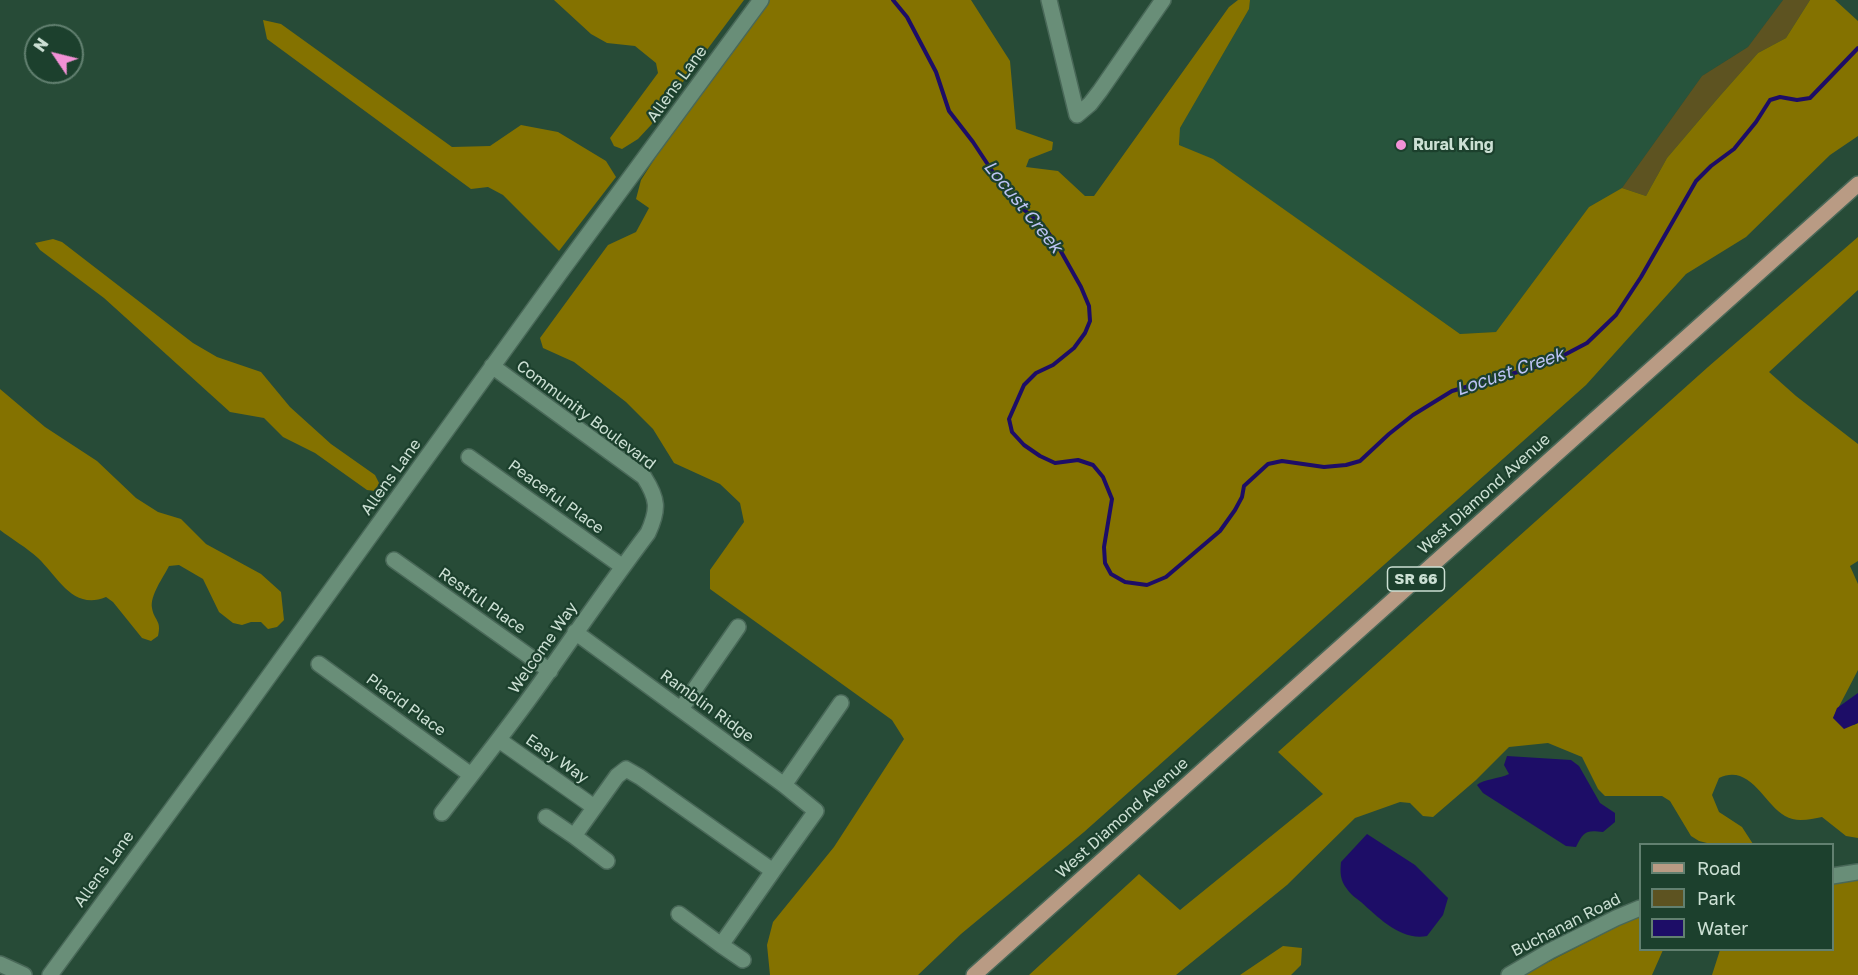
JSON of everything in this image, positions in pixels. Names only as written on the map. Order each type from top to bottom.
[{"type":"main road","name":"West Diamond Avenue","points":[[974,975],[1858,184]]},
{"type":"street","name":"Allens Lane","points":[[50,975],[761,0]]},
{"type":"street","points":[[1049,0],[1077,115],[1100,91],[1163,0]]},
{"type":"street","name":"Community Boulevard","points":[[492,366],[644,477],[654,495]]},
{"type":"street","name":"Peaceful Place","points":[[469,457],[622,567]]},
{"type":"street","name":"Welcome Way","points":[[442,813],[550,671],[575,632],[648,533],[657,507],[654,495]]},
{"type":"street","name":"Restful Place","points":[[394,560],[550,671]]},
{"type":"street","points":[[681,709],[738,627]]},
{"type":"street","name":"Ramblin Ridge","points":[[575,632],[816,811],[773,871]]},
{"type":"street","name":"Placid Place","points":[[319,664],[471,775]]},
{"type":"street","points":[[784,785],[840,703]]},
{"type":"street","name":"Easy Way","points":[[499,740],[594,807]]},
{"type":"street","points":[[574,836],[616,776],[626,769],[773,871],[721,945]]},
{"type":"street","points":[[546,817],[607,861]]},
{"type":"street","points":[[1834,876],[1858,872]]},
{"type":"street","name":"Buchanan Road","points":[[1509,975],[1550,951],[1639,909]]},
{"type":"street","points":[[679,914],[742,960]]},
{"type":"street","points":[[0,964],[24,975]]},
{"type":"shaded area","points":[[554,0],[744,0],[651,125],[638,139],[622,149],[614,146],[610,138],[658,73],[656,63],[635,46],[607,43],[591,34]]},
{"type":"shaded area","points":[[766,0],[971,0],[1010,61],[1016,129],[1053,142],[1052,150],[1029,159],[1026,167],[1058,171],[1085,196],[1094,196],[1229,7],[1238,0],[1250,0],[1249,9],[1180,128],[1179,145],[1213,159],[1460,334],[1496,332],[1589,207],[1622,188],[1646,196],[1667,158],[1758,53],[1786,38],[1810,0],[1835,0],[1858,21],[1858,136],[1830,155],[1746,237],[1686,274],[1586,385],[1084,832],[961,934],[918,975],[770,975],[767,945],[773,922],[834,847],[904,739],[892,720],[710,589],[710,570],[744,522],[740,503],[720,484],[674,463],[653,429],[626,402],[574,362],[543,348],[540,338],[608,245],[636,232],[649,208],[636,199],[641,180],[707,77]]},
{"type":"shaded area","points":[[1250,0],[1783,0],[1748,47],[1702,76],[1622,188],[1589,207],[1496,332],[1460,334],[1213,160],[1179,145],[1180,128],[1249,9]]},
{"type":"shaded area","points":[[263,20],[281,24],[452,147],[490,146],[521,125],[558,132],[606,161],[616,177],[559,251],[503,195],[488,187],[471,189],[267,39]]},
{"type":"shaded area","points":[[1858,237],[1858,290],[1769,372],[1858,444],[1858,561],[1850,566],[1858,584],[1858,670],[1833,718],[1854,725],[1858,723],[1858,838],[1846,836],[1822,817],[1804,820],[1789,818],[1777,810],[1748,780],[1730,775],[1719,778],[1712,795],[1719,812],[1742,827],[1752,843],[1699,841],[1691,836],[1670,801],[1662,796],[1605,796],[1598,789],[1582,757],[1548,743],[1509,747],[1476,780],[1433,817],[1423,816],[1410,803],[1400,802],[1355,818],[1287,885],[1176,975],[1029,975],[1139,874],[1180,910],[1323,794],[1278,752],[1708,367]]},
{"type":"shaded area","points":[[53,239],[62,242],[193,343],[217,357],[261,372],[290,407],[331,444],[375,475],[379,483],[375,491],[367,490],[315,453],[283,437],[264,418],[230,412],[104,298],[40,250],[35,243]]},
{"type":"shaded area","points":[[0,389],[45,427],[97,461],[136,498],[158,512],[181,519],[206,544],[261,574],[281,592],[284,620],[277,627],[268,629],[261,622],[242,625],[233,623],[219,612],[203,579],[179,565],[169,566],[155,592],[152,608],[159,631],[158,636],[151,641],[142,638],[113,602],[106,597],[94,600],[84,599],[67,590],[38,558],[0,530]]},
{"type":"shaded area","points":[[1858,878],[1858,975],[1712,975],[1720,951],[1834,951],[1834,880]]},
{"type":"shaded area","points":[[1639,916],[1639,951],[1663,951],[1652,975],[1523,975]]},
{"type":"shaded area","points":[[1283,946],[1302,948],[1301,965],[1291,975],[1240,975]]},
{"type":"green space","points":[[1783,0],[1810,0],[1786,38],[1758,53],[1667,158],[1646,196],[1622,188],[1702,76],[1748,47]]},
{"type":"water","points":[[1858,693],[1858,723],[1844,729],[1833,718],[1837,708]]},
{"type":"water","points":[[1507,756],[1571,760],[1579,766],[1600,803],[1615,813],[1615,822],[1603,832],[1586,833],[1576,847],[1566,846],[1483,793],[1477,785],[1483,781],[1509,774],[1504,765]]},
{"type":"water","points":[[1367,834],[1415,865],[1448,898],[1443,915],[1427,936],[1417,937],[1399,932],[1351,894],[1345,886],[1341,876],[1341,862]]},
{"type":"waterway","name":"Locust Creek","points":[[893,0],[907,17],[936,72],[949,111],[1006,192],[1019,206],[1042,224],[1059,248],[1089,306],[1090,321],[1085,333],[1074,348],[1053,365],[1036,373],[1024,385],[1009,419],[1012,432],[1024,445],[1055,463],[1078,460],[1093,465],[1103,477],[1112,499],[1104,547],[1105,563],[1111,574],[1125,582],[1147,585],[1166,577],[1220,531],[1242,497],[1244,486],[1268,464],[1282,461],[1324,467],[1360,461],[1413,415],[1452,391],[1549,363],[1587,343],[1616,315],[1641,277],[1696,181],[1711,166],[1734,149],[1770,100],[1780,97],[1797,100],[1810,98],[1858,48]]},
{"type":"place","name":"Rural King","points":[[1401,145]]}]
